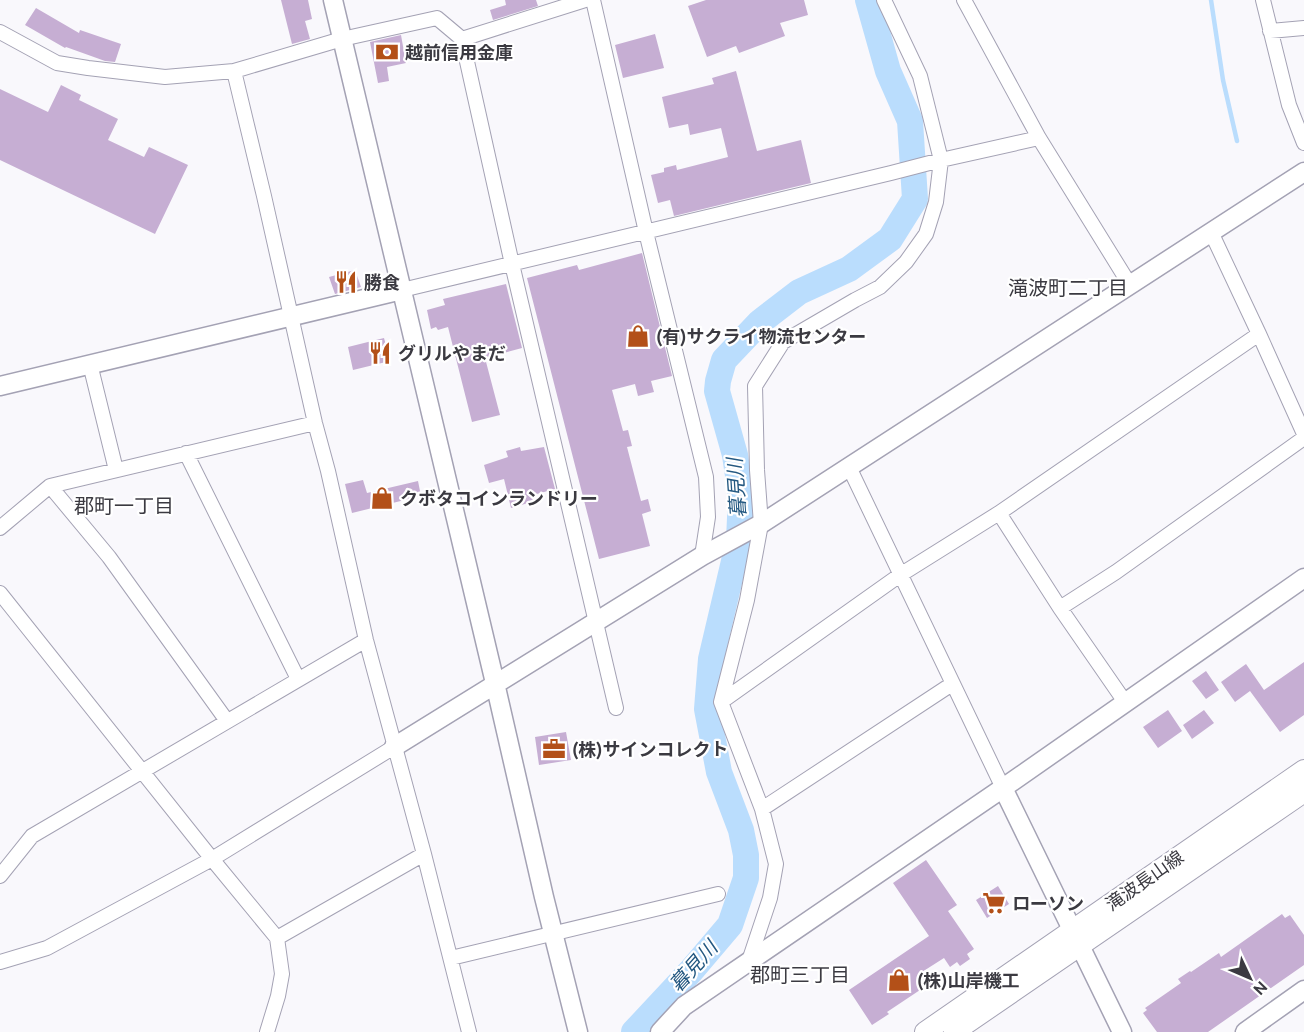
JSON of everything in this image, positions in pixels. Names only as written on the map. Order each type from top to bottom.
[{"type":"main road","name":"滝波長山線","points":[[954,1032],[1076,938],[1304,770]]},
{"type":"main road","name":"滝波長山線","points":[[925,1032],[1304,792]]},
{"type":"street","points":[[333,0],[578,1032]]},
{"type":"street","points":[[462,39],[585,0]]},
{"type":"street","points":[[593,0],[646,232],[706,477],[708,517],[706,554]]},
{"type":"street","points":[[749,961],[770,898],[776,864],[762,810],[721,702],[747,600],[761,524],[755,386],[783,342],[880,287],[906,262],[926,234],[936,202],[941,160],[920,76],[884,0]]},
{"type":"street","points":[[964,0],[1039,138],[1130,285]]},
{"type":"street","points":[[1263,0],[1288,105],[1304,143]]},
{"type":"street","points":[[0,32],[57,63],[165,77],[234,71],[342,39],[437,18],[462,39],[616,708]]},
{"type":"street","points":[[1270,31],[1304,28]]},
{"type":"street","points":[[234,71],[366,640],[469,1032]]},
{"type":"street","points":[[0,386],[1039,138]]},
{"type":"street","points":[[0,962],[47,948],[212,859],[706,554],[761,524],[1304,172]]},
{"type":"street","points":[[1060,608],[1116,572],[1304,436],[1211,232]]},
{"type":"street","points":[[721,702],[900,575],[999,513],[1259,334]]},
{"type":"street","points":[[90,364],[116,470]]},
{"type":"street","points":[[0,528],[50,486],[315,423]]},
{"type":"street","points":[[186,453],[298,679]]},
{"type":"street","points":[[849,468],[1122,1032]]},
{"type":"street","points":[[50,486],[109,557],[227,721]]},
{"type":"street","points":[[999,513],[1060,608],[1125,702]]},
{"type":"street","points":[[660,1032],[684,1006],[1003,788],[1304,578]]},
{"type":"street","points":[[0,592],[277,938],[282,974],[267,1032]]},
{"type":"street","points":[[0,876],[32,836],[366,640]]},
{"type":"street","points":[[762,810],[952,684]]},
{"type":"street","points":[[277,938],[424,854]]},
{"type":"street","points":[[451,958],[718,894]]},
{"type":"street","points":[[1245,1032],[1304,990]]},
{"type":"building","points":[[281,0],[308,0],[312,19],[305,21],[310,39],[292,44]]},
{"type":"building","points":[[505,0],[536,0],[538,6],[493,20],[490,10],[506,5]]},
{"type":"building","points":[[706,0],[804,0],[808,15],[780,23],[785,36],[739,53],[736,46],[707,57],[688,6]]},
{"type":"building","points":[[36,8],[79,33],[80,30],[121,44],[115,62],[65,48],[25,25]]},
{"type":"building","points":[[655,34],[664,68],[623,78],[615,45]]},
{"type":"building","points":[[401,35],[406,63],[387,67],[389,81],[378,83],[370,42]]},
{"type":"building","points":[[736,71],[757,151],[801,140],[811,183],[674,216],[670,200],[658,203],[651,175],[664,172],[664,168],[676,165],[677,170],[728,157],[721,128],[690,135],[688,124],[669,128],[662,97],[714,84],[712,78]]},
{"type":"building","points":[[61,85],[81,95],[79,100],[118,119],[108,140],[144,157],[149,147],[188,165],[155,234],[0,160],[0,89],[48,112]]},
{"type":"building","points":[[642,253],[672,376],[651,381],[654,392],[638,396],[635,384],[612,390],[623,431],[628,430],[632,446],[627,447],[641,501],[648,499],[651,511],[642,514],[650,546],[599,559],[527,278],[577,265],[579,270]]},
{"type":"building","points":[[355,270],[361,287],[335,294],[329,277]]},
{"type":"building","points":[[506,284],[522,348],[485,358],[500,415],[472,422],[448,327],[438,330],[436,327],[431,329],[427,310],[445,305],[443,299]]},
{"type":"building","points":[[384,338],[390,361],[353,370],[348,347]]},
{"type":"building","points":[[520,447],[521,451],[544,447],[555,489],[533,495],[535,501],[511,508],[504,479],[489,483],[484,465],[508,457],[506,451]]},
{"type":"building","points":[[363,480],[367,493],[418,481],[421,496],[352,513],[345,484]]},
{"type":"building","points":[[1304,662],[1304,715],[1280,732],[1250,691],[1235,702],[1221,682],[1246,664],[1264,690]]},
{"type":"building","points":[[1206,671],[1219,690],[1206,699],[1192,681]]},
{"type":"building","points":[[1168,710],[1182,731],[1158,748],[1143,727]]},
{"type":"building","points":[[1204,710],[1214,723],[1192,739],[1183,725]]},
{"type":"building","points":[[566,732],[571,760],[539,765],[535,737]]},
{"type":"building","points":[[926,860],[957,905],[948,911],[974,949],[967,954],[970,959],[960,966],[957,962],[950,967],[944,958],[922,972],[929,984],[872,1025],[849,990],[929,936],[893,883]]},
{"type":"building","points":[[998,886],[1009,904],[987,918],[976,900]]},
{"type":"building","points":[[1282,914],[1285,918],[1290,915],[1304,935],[1304,965],[1208,1032],[1157,1032],[1143,1013],[1147,1010],[1145,1008],[1181,983],[1178,979],[1219,953],[1221,957]]},
{"type":"waterway","name":"暮見川","points":[[634,1032],[730,925],[746,878],[746,855],[741,830],[719,772],[707,709],[711,659],[739,540],[741,496],[735,455],[717,391],[724,360],[760,322],[799,292],[849,269],[890,239],[915,199],[910,121],[888,71],[868,0]]},
{"type":"waterway","points":[[1211,0],[1223,80],[1237,141]]},
{"type":"place","name":"越前信用金庫","points":[[387,52]]},
{"type":"place","name":"勝食","points":[[346,282]]},
{"type":"place","name":"(有)サクライ物流センター","points":[[638,336]]},
{"type":"place","name":"グリルやまだ","points":[[380,353]]},
{"type":"place","name":"クボタコインランドリー","points":[[382,498]]},
{"type":"place","name":"(株)サインコレクト","points":[[554,749]]},
{"type":"place","name":"ローソン","points":[[994,903]]},
{"type":"place","name":"(株)山岸機工","points":[[899,980]]},
{"type":"district","name":"滝波町二丁目","points":[[1068,287]]},
{"type":"district","name":"郡町一丁目","points":[[124,505]]},
{"type":"district","name":"郡町三丁目","points":[[800,974]]}]
